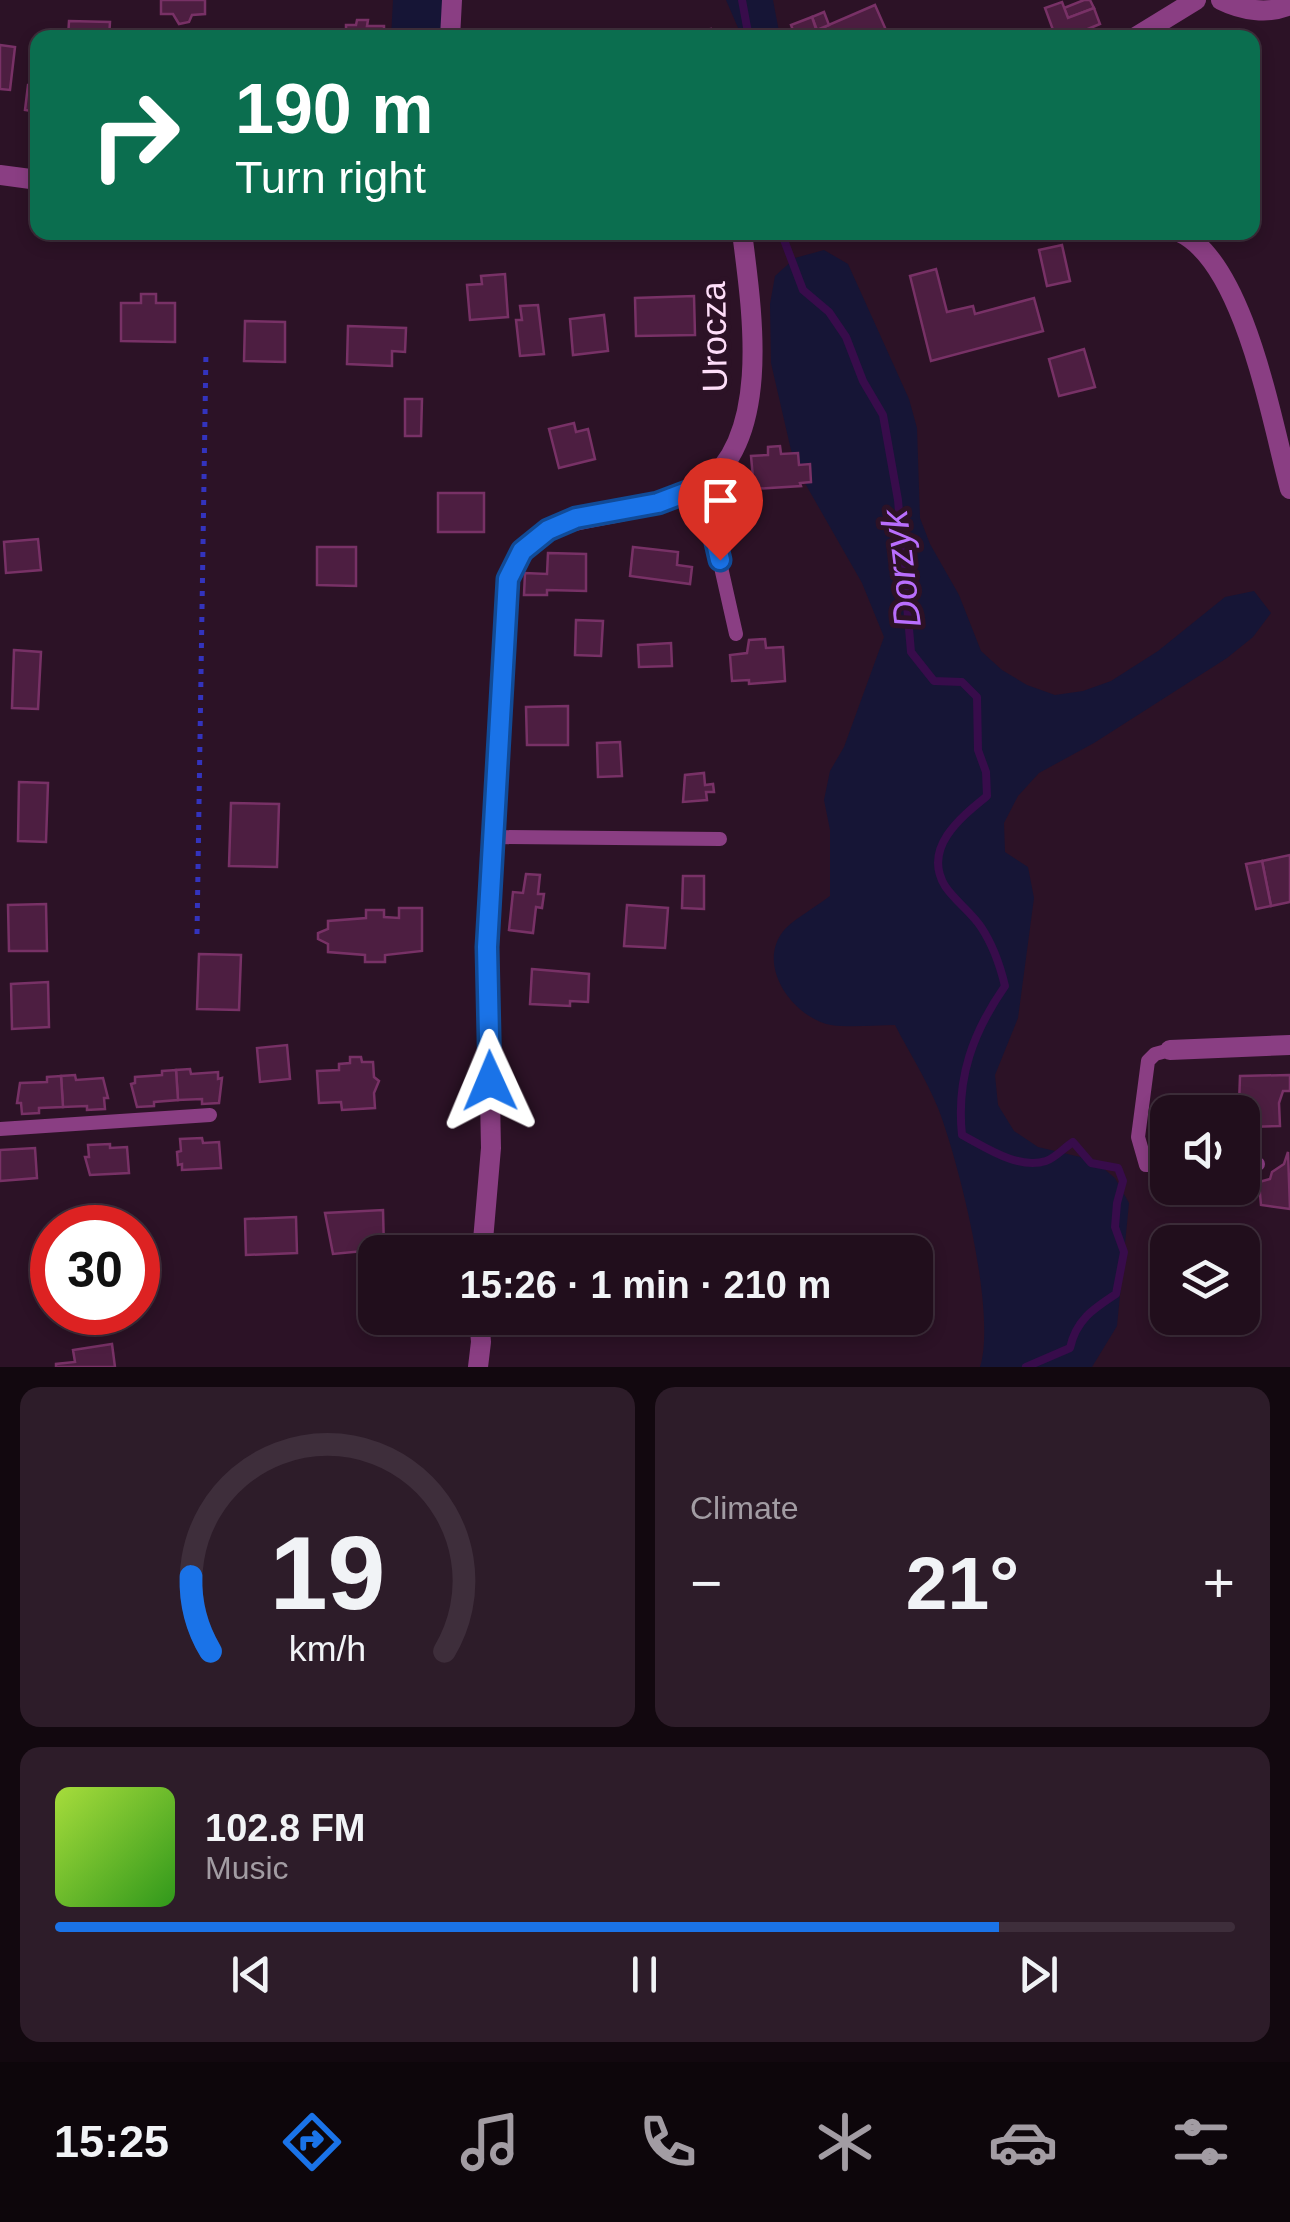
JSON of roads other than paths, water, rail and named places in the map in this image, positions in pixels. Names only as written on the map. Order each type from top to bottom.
[{"type":"street","points":[[450,30],[452,0]]},
{"type":"street","points":[[1147,30],[1196,0]]},
{"type":"street","points":[[1221,0],[1240,9],[1281,9],[1290,5]]},
{"type":"street","points":[[0,174],[30,179]]},
{"type":"street","name":"Urocza","points":[[703,486],[729,461],[747,411],[754,332],[743,240]]},
{"type":"street","points":[[1192,240],[1226,278],[1248,333],[1290,489]]},
{"type":"street","points":[[483,1235],[491,1148],[487,947],[508,579],[522,551],[548,530],[576,518],[658,503],[703,486]]},
{"type":"street","points":[[1170,1050],[1290,1044]]},
{"type":"street","points":[[478,1367],[481,1335]]},
{"type":"lane","points":[[703,486],[736,634]]},
{"type":"lane","points":[[494,837],[720,839]]},
{"type":"lane","points":[[1150,1165],[1146,1165],[1138,1137],[1148,1061],[1170,1050]]},
{"type":"lane","points":[[0,1129],[210,1115]]},
{"type":"waterway","name":"Dorzyk","points":[[742,0],[748,30]]},
{"type":"waterway","name":"Dorzyk","points":[[784,240],[803,290],[829,312],[846,337],[863,381],[883,415],[898,500],[911,652],[934,681],[962,682],[977,697],[978,750],[986,772],[987,796],[956,824],[941,846],[939,872],[945,886],[985,934],[1005,986],[969,1056],[962,1094],[962,1135],[1002,1156],[1035,1163],[1046,1161],[1073,1142],[1091,1163],[1118,1168],[1123,1181],[1115,1227],[1124,1252],[1116,1294],[1081,1323],[1070,1348],[1026,1367]]}]
